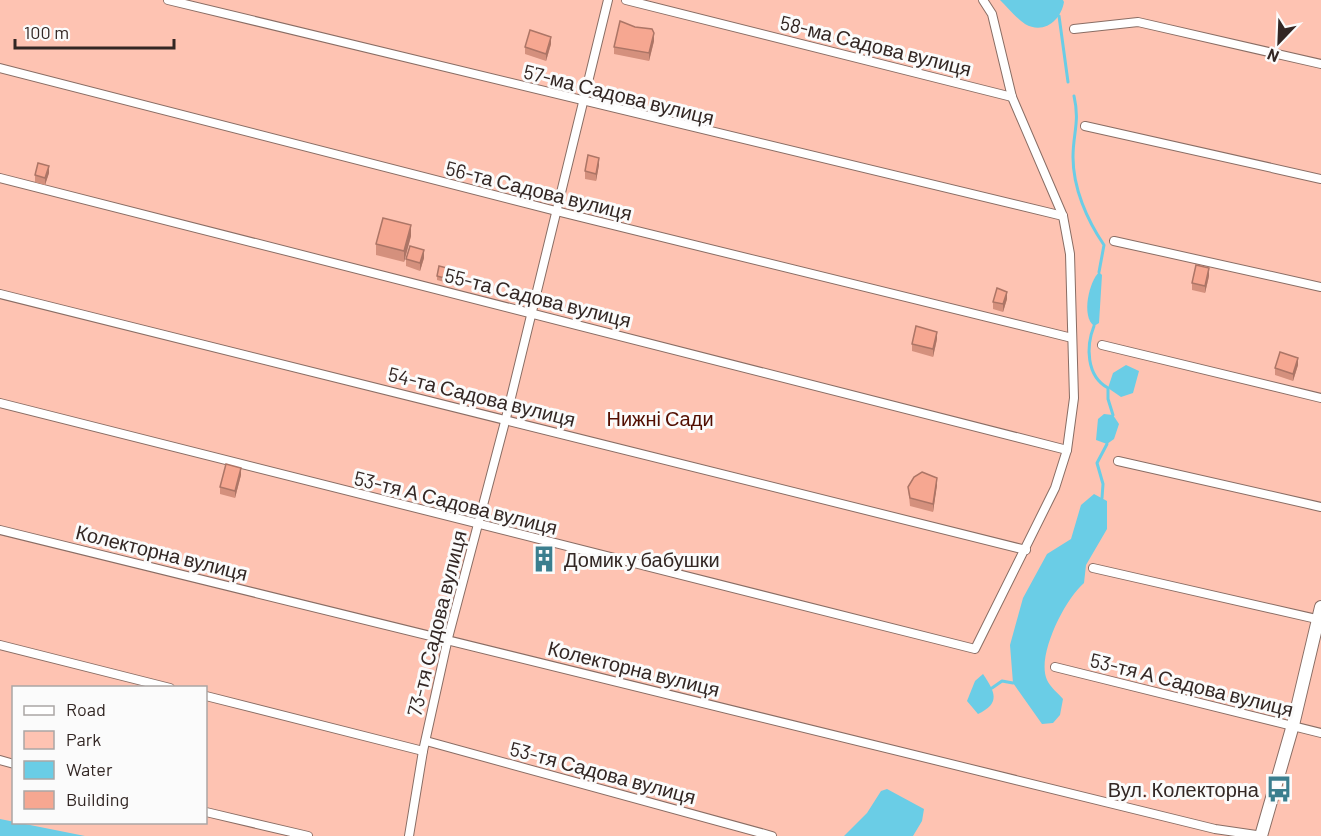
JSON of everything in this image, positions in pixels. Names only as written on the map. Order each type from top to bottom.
[{"type":"street","name":"57-ма Садова вулиця","points":[[168,0],[583,102],[1064,216]]},
{"type":"street","name":"73-тя Садова вулиця","points":[[409,836],[423,751],[448,638],[506,418],[608,0]]},
{"type":"street","name":"58-ма Садова вулиця","points":[[626,0],[1012,97]]},
{"type":"street","points":[[983,0],[992,14],[1012,97],[1064,216],[1070,254],[1074,398],[1067,450],[1055,488],[1026,550]]},
{"type":"street","points":[[1074,29],[1138,22],[1321,64]]},
{"type":"street","name":"56-та Садова вулиця","points":[[0,68],[556,211],[1072,338]]},
{"type":"street","points":[[1085,126],[1321,179]]},
{"type":"street","name":"55-та Садова вулиця","points":[[0,178],[1067,450]]},
{"type":"street","points":[[1114,241],[1321,286]]},
{"type":"street","name":"54-та Садова вулиця","points":[[0,294],[506,418],[1026,550]]},
{"type":"street","points":[[1102,345],[1321,398]]},
{"type":"street","name":"53-тя А Садова вулиця","points":[[0,403],[974,650],[1026,550]]},
{"type":"street","points":[[1118,461],[1321,507]]},
{"type":"street","name":"Колекторна вулиця","points":[[0,530],[448,638],[893,752],[1215,829],[1262,836]]},
{"type":"street","points":[[1093,568],[1320,616],[1262,836]]},
{"type":"street","points":[[0,645],[166,686]]},
{"type":"street","name":"53-тя А Садова вулиця","points":[[1055,667],[1321,733]]},
{"type":"street","points":[[207,696],[423,751]]},
{"type":"street","name":"53-тя Садова вулиця","points":[[426,741],[772,836]]},
{"type":"street","points":[[207,812],[308,836]]},
{"type":"green space","name":"Нижні Сади","points":[[0,0],[1321,0],[1321,836],[0,836]]},
{"type":"water","points":[[1000,0],[1063,0],[1064,2],[1055,20],[1039,28],[1025,24]]},
{"type":"water","points":[[1099,272],[1102,275],[1099,323],[1094,326],[1090,321],[1087,307],[1092,283]]},
{"type":"water","points":[[1126,365],[1139,371],[1133,393],[1121,397],[1108,388],[1113,373]]},
{"type":"water","points":[[1104,414],[1113,415],[1119,424],[1114,439],[1107,444],[1096,440],[1098,419]]},
{"type":"water","points":[[1094,494],[1107,501],[1107,529],[1086,565],[1084,583],[1061,614],[1049,643],[1045,657],[1047,680],[1063,699],[1060,715],[1053,723],[1042,724],[1013,683],[1010,645],[1023,598],[1047,554],[1071,539],[1081,505]]},
{"type":"water","points":[[983,674],[991,686],[994,697],[990,706],[978,714],[967,701],[975,681]]},
{"type":"water","points":[[887,789],[924,809],[922,821],[913,836],[844,836],[867,813],[881,791]]},
{"type":"water","points":[[0,819],[12,821],[12,824],[25,824],[85,836],[0,836]]},
{"type":"building","points":[[620,21],[635,27],[652,29],[654,33],[649,53],[614,47]]},
{"type":"building","points":[[530,30],[551,37],[546,54],[525,47]]},
{"type":"building","points":[[588,155],[599,158],[596,174],[585,171]]},
{"type":"building","points":[[38,163],[49,166],[45,178],[35,175]]},
{"type":"building","points":[[383,218],[411,225],[404,251],[376,244]]},
{"type":"building","points":[[410,246],[424,250],[420,263],[406,259]]},
{"type":"building","points":[[1196,265],[1209,268],[1205,286],[1192,283]]},
{"type":"building","points":[[439,266],[451,269],[448,279],[437,276]]},
{"type":"building","points":[[997,288],[1007,292],[1003,304],[993,302]]},
{"type":"building","points":[[916,326],[937,332],[933,349],[912,344]]},
{"type":"building","points":[[1280,352],[1298,358],[1293,374],[1275,368]]},
{"type":"building","points":[[226,464],[241,468],[235,491],[220,487]]},
{"type":"building","points":[[922,472],[937,478],[933,504],[910,498],[908,487],[914,477]]},
{"type":"building","points":[[542,548],[549,550],[546,561],[540,560]]},
{"type":"waterway","points":[[1059,16],[1068,82]]},
{"type":"waterway","points":[[1074,96],[1075,180],[1082,203],[1104,245],[1099,272]]},
{"type":"waterway","points":[[1094,326],[1090,342],[1090,360],[1095,376],[1108,388],[1108,399],[1113,415]]},
{"type":"waterway","points":[[1102,498],[1103,484],[1097,463],[1107,444]]},
{"type":"waterway","points":[[992,688],[1002,681],[1013,683]]},
{"type":"place","name":"Домик у бабушки","points":[[544,559]]},
{"type":"place","name":"Вул. Колекторна","points":[[1279,789]]}]
